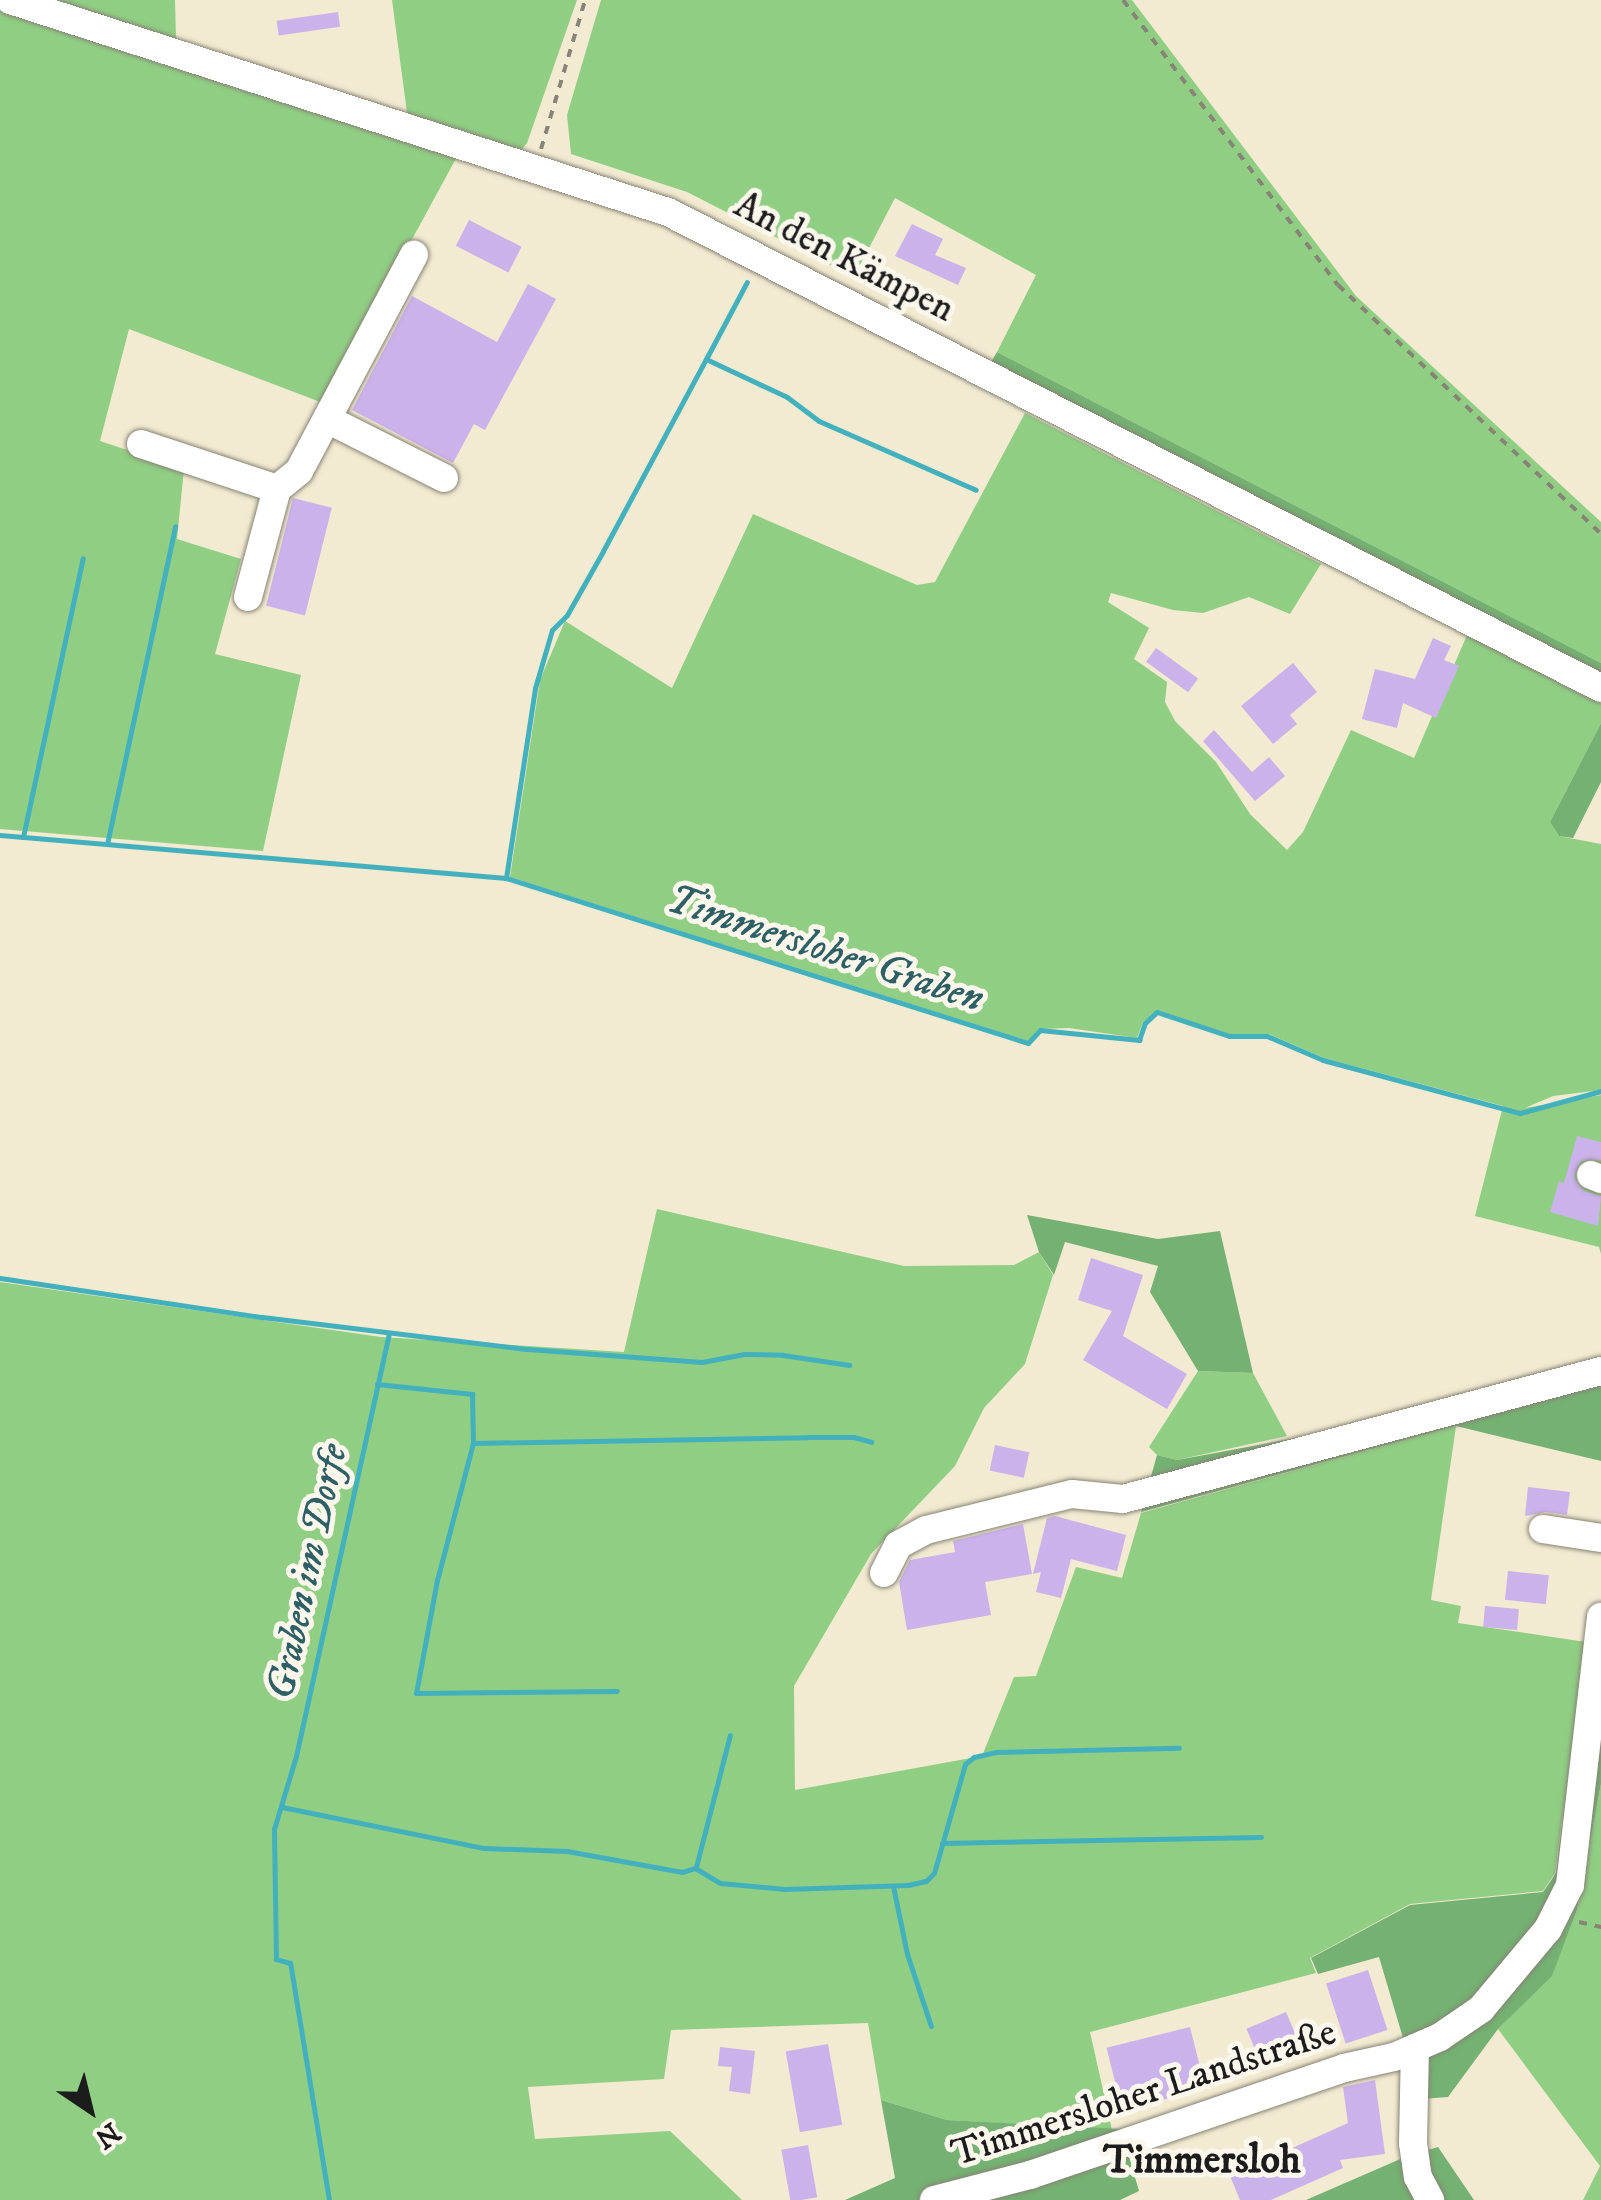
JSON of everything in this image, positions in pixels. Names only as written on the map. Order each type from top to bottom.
[{"type":"street","name":"An den Kämpen","points":[[10,0],[668,212],[1601,688]]},
{"type":"street","points":[[248,597],[277,489],[299,471],[414,255]]},
{"type":"street","points":[[327,419],[444,478]]},
{"type":"street","points":[[142,444],[277,489]]},
{"type":"street","points":[[884,1573],[898,1545],[926,1530],[1072,1494],[1124,1499],[1601,1371]]},
{"type":"street","points":[[1542,1529],[1601,1538]]},
{"type":"street","name":"Timmersloher Landstraße","points":[[934,2200],[1030,2176],[1344,2068],[1394,2058],[1481,2009],[1548,1929],[1570,1885],[1601,1618]]},
{"type":"street","points":[[1415,2048],[1413,2143],[1418,2177],[1430,2200]]},
{"type":"path","points":[[535,169],[584,0]]},
{"type":"path","points":[[1123,0],[1338,285],[1601,534]]},
{"type":"green space","points":[[53,0],[175,0],[176,39]]},
{"type":"green space","points":[[392,0],[577,0],[527,143],[518,154],[408,120]]},
{"type":"green space","points":[[601,0],[1132,0],[1356,296],[1601,522],[1601,663],[997,352],[1036,275],[895,198],[854,277],[687,192],[571,154],[567,115]]},
{"type":"green space","points":[[0,9],[459,153],[323,403],[129,329],[100,441],[184,469],[177,539],[241,559],[215,654],[301,675],[263,851],[0,829]]},
{"type":"green space","points":[[997,352],[1601,663],[1601,673],[990,364]]},
{"type":"green space","points":[[1025,413],[1321,564],[1290,614],[1249,597],[1203,613],[1173,610],[1111,593],[1108,602],[1149,628],[1134,659],[1167,682],[1165,702],[1175,721],[1216,762],[1250,814],[1287,850],[1303,832],[1351,730],[1414,758],[1467,635],[1601,703],[1601,723],[1550,822],[1559,836],[1601,844],[1601,1090],[1553,1096],[1525,1108],[1601,1095],[1601,1254],[1599,1247],[1475,1216],[1503,1106],[1324,1058],[1269,1034],[1230,1034],[1156,1012],[1143,1022],[1137,1038],[1069,1028],[1040,1029],[1028,1041],[510,877],[540,680],[565,621],[672,688],[753,514],[917,585],[935,582]]},
{"type":"green space","points":[[1601,723],[1601,782],[1573,838],[1559,836],[1550,822]]},
{"type":"green space","points":[[657,1209],[904,1266],[1014,1265],[1039,1252],[1053,1275],[1025,1364],[984,1408],[955,1466],[871,1554],[794,1686],[795,1790],[982,1756],[1014,1677],[1036,1676],[1076,1567],[1122,1578],[1141,1513],[1456,1426],[1431,1600],[1461,1606],[1458,1623],[1586,1642],[1555,1873],[1543,1891],[1410,1904],[1310,1958],[1316,1973],[1090,2032],[1112,2130],[947,2120],[881,2100],[868,2023],[671,2030],[664,2079],[528,2087],[535,2139],[670,2131],[742,2200],[0,2200],[0,1282],[381,1337],[624,1352]]},
{"type":"green space","points":[[1027,1215],[1158,1239],[1220,1231],[1253,1373],[1198,1371],[1150,1292],[1158,1266],[1065,1242],[1054,1275],[1039,1252]]},
{"type":"green space","points":[[1601,1359],[1601,1461],[1456,1426],[1141,1512],[1157,1455],[1177,1460],[1323,1433]]},
{"type":"green space","points":[[1198,1371],[1253,1373],[1287,1436],[1177,1460],[1157,1455],[1149,1447]]},
{"type":"green space","points":[[1574,1726],[1601,1729],[1601,1784],[1577,1910],[1552,1976],[1498,2029],[1448,2097],[1408,2100],[1409,2058],[1379,1957],[1318,1974],[1311,1958],[1410,1905],[1543,1892],[1556,1873]]},
{"type":"green space","points":[[1601,1784],[1601,2200],[1583,2200],[1600,2166],[1498,2029],[1552,1975],[1577,1910]]},
{"type":"green space","points":[[881,2100],[947,2120],[1121,2129],[1139,2191],[1120,2200],[845,2200],[895,2178]]},
{"type":"green space","points":[[1438,2147],[1474,2200],[1306,2200],[1405,2157]]},
{"type":"building","points":[[338,12],[340,27],[279,35],[277,21]]},
{"type":"building","points":[[469,220],[522,247],[508,273],[456,246]]},
{"type":"building","points":[[912,224],[943,239],[935,255],[966,268],[958,285],[895,256]]},
{"type":"building","points":[[528,284],[556,299],[485,430],[474,424],[453,463],[352,410],[412,296],[497,342]]},
{"type":"building","points":[[293,498],[332,508],[305,615],[266,606]]},
{"type":"building","points":[[1433,638],[1451,646],[1444,660],[1459,666],[1436,718],[1403,703],[1397,728],[1362,719],[1375,669],[1415,679]]},
{"type":"building","points":[[1156,648],[1198,679],[1188,692],[1146,662]]},
{"type":"building","points":[[1293,663],[1317,692],[1290,715],[1297,724],[1273,744],[1241,706]]},
{"type":"building","points":[[1214,730],[1252,772],[1269,757],[1285,776],[1255,801],[1203,741]]},
{"type":"building","points":[[1577,1136],[1601,1142],[1601,1160],[1581,1161],[1574,1177],[1584,1191],[1601,1196],[1598,1226],[1550,1212],[1559,1181],[1564,1183]]},
{"type":"building","points":[[1091,1258],[1143,1275],[1123,1336],[1187,1374],[1167,1409],[1083,1360],[1112,1311],[1078,1300]]},
{"type":"building","points":[[995,1445],[1029,1452],[1024,1478],[990,1470]]},
{"type":"building","points":[[1528,1487],[1570,1492],[1567,1515],[1545,1512],[1525,1516]]},
{"type":"building","points":[[1055,1516],[1126,1535],[1117,1571],[1071,1559],[1061,1598],[1036,1592],[1041,1572],[1033,1574],[1047,1518]]},
{"type":"building","points":[[1023,1524],[1032,1574],[985,1582],[991,1615],[907,1630],[899,1582],[910,1560],[955,1552],[953,1541]]},
{"type":"building","points":[[1508,1571],[1549,1575],[1546,1604],[1505,1600]]},
{"type":"building","points":[[1485,1606],[1519,1609],[1517,1630],[1483,1627]]},
{"type":"building","points":[[1368,1970],[1387,2030],[1346,2044],[1326,1984]]},
{"type":"building","points":[[1286,2012],[1299,2043],[1260,2060],[1246,2029]]},
{"type":"building","points":[[1190,2027],[1205,2089],[1122,2110],[1107,2048]]},
{"type":"building","points":[[828,2044],[842,2125],[800,2132],[786,2051]]},
{"type":"building","points":[[720,2047],[755,2051],[750,2094],[729,2091],[732,2067],[718,2066]]},
{"type":"building","points":[[1375,2080],[1385,2154],[1340,2160],[1343,2168],[1271,2200],[1240,2200],[1230,2176],[1348,2123],[1343,2087]]},
{"type":"building","points":[[808,2145],[817,2197],[790,2200],[781,2150]]},
{"type":"waterway","points":[[706,359],[747,282]]},
{"type":"waterway","points":[[506,878],[535,688],[552,630],[567,615],[706,359],[787,397],[819,421],[976,490]]},
{"type":"waterway","points":[[107,844],[175,526]]},
{"type":"waterway","points":[[23,837],[83,558]]},
{"type":"waterway","name":"Timmersloher Graben","points":[[0,835],[506,878],[1028,1043],[1040,1030],[1139,1040],[1145,1023],[1157,1012],[1229,1036],[1267,1036],[1323,1060],[1520,1113],[1601,1091]]},
{"type":"waterway","points":[[0,1278],[262,1317],[528,1349],[702,1362],[744,1354],[783,1355],[849,1365]]},
{"type":"waterway","name":"Graben im Dorfe","points":[[329,2200],[290,1963],[276,1959],[274,1829],[296,1756],[389,1333]]},
{"type":"waterway","points":[[377,1384],[472,1394],[473,1443],[808,1437],[854,1437],[871,1442]]},
{"type":"waterway","points":[[473,1443],[437,1580],[416,1693],[617,1691]]},
{"type":"waterway","points":[[696,1867],[730,1735]]},
{"type":"waterway","points":[[282,1807],[483,1848],[567,1851],[682,1872],[695,1868],[720,1883],[785,1889],[908,1885],[926,1881],[934,1873],[965,1764],[974,1757],[996,1752],[1179,1748]]},
{"type":"waterway","points":[[942,1843],[1261,1837]]},
{"type":"waterway","points":[[893,1886],[907,1954],[931,2026]]},
{"type":"district","name":"Timmersloh","points":[[1202,2161]]}]
